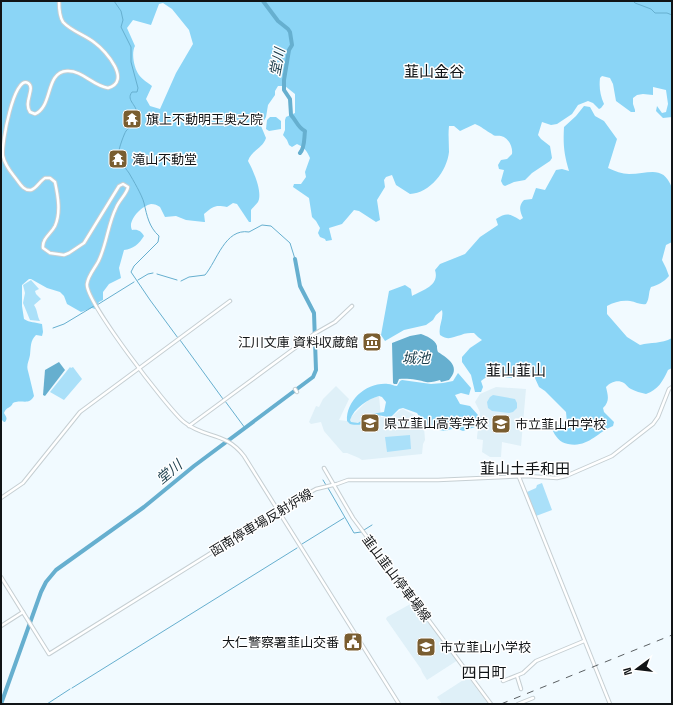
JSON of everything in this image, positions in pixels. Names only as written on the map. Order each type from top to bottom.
[{"type":"street","points":[[59,1],[60,15],[63,22],[95,43],[105,52],[118,74],[117,82],[112,86],[105,88],[74,72],[68,70],[63,72],[56,76],[42,109],[35,114],[32,114],[28,109],[27,102],[31,87],[27,82],[19,87],[6,124],[3,155],[6,167],[20,185],[27,190],[31,190],[45,178],[50,178],[55,182],[59,209],[57,219],[43,245],[45,250],[50,253],[62,255],[67,254],[84,243],[118,186],[123,184],[127,185],[128,190],[116,208],[106,234],[102,253],[88,278],[88,292],[110,330],[179,417],[189,426],[198,431],[228,441],[244,456],[398,703]]},
{"type":"street","points":[[1,498],[23,483],[80,412],[230,301]]},
{"type":"street","points":[[189,426],[316,333],[335,322],[352,306]]},
{"type":"street","name":"函南停車場反射炉線","points":[[1,577],[49,654],[305,494],[316,489],[348,480],[445,480],[561,477],[612,456],[655,422],[669,389],[672,387]]},
{"type":"street","name":"韮山韮山停車場線","points":[[324,468],[353,518],[491,704]]},
{"type":"street","points":[[519,477],[610,704]]},
{"type":"street","points":[[1,626],[23,612]]},
{"type":"street","points":[[503,681],[523,673],[536,661],[585,641]]},
{"type":"street","points":[[517,676],[522,689]]},
{"type":"street","points":[[518,704],[532,698]]},
{"type":"shaded area","points":[[1,1],[672,1],[672,117],[663,118],[656,111],[657,106],[662,113],[666,112],[668,104],[666,90],[653,87],[653,95],[637,95],[633,98],[635,112],[631,112],[616,101],[613,84],[610,78],[602,76],[600,78],[600,88],[604,104],[601,108],[599,109],[593,103],[588,101],[578,105],[572,114],[557,124],[551,125],[542,122],[538,135],[550,146],[552,158],[525,180],[514,182],[505,186],[501,181],[504,170],[499,169],[498,165],[501,160],[507,159],[512,154],[512,149],[508,141],[504,137],[494,135],[475,124],[460,131],[454,126],[449,126],[448,159],[441,173],[431,185],[417,193],[410,194],[396,185],[392,175],[386,177],[384,180],[385,187],[377,200],[380,220],[376,222],[359,211],[354,210],[342,224],[329,228],[332,240],[326,241],[320,237],[318,233],[320,228],[312,217],[309,198],[293,187],[294,184],[301,184],[306,177],[305,172],[310,158],[302,146],[297,144],[292,147],[283,135],[286,117],[295,113],[295,94],[285,86],[278,86],[275,91],[275,95],[268,105],[266,117],[261,126],[266,138],[248,161],[255,175],[259,193],[258,202],[251,210],[251,222],[249,222],[237,204],[233,203],[227,207],[217,206],[210,209],[204,214],[205,222],[186,220],[176,216],[165,217],[160,207],[151,204],[147,205],[136,214],[131,222],[132,230],[139,231],[144,236],[136,246],[124,250],[119,268],[121,278],[109,284],[103,292],[103,300],[99,302],[95,309],[92,308],[81,312],[67,304],[64,296],[60,292],[47,288],[31,279],[22,285],[22,306],[24,319],[30,322],[42,324],[43,332],[42,336],[36,335],[31,344],[27,365],[34,396],[28,401],[13,403],[4,413],[7,418],[5,422],[1,419]],"holes":[[[163,3],[172,9],[189,30],[193,44],[176,73],[160,109],[150,106],[146,99],[152,86],[137,72],[133,56],[135,46],[127,28],[133,20],[151,25],[159,4]]]},
{"type":"shaded area","points":[[584,106],[590,107],[595,116],[604,121],[617,139],[608,168],[626,174],[649,172],[660,173],[668,181],[672,188],[672,242],[666,245],[662,260],[669,276],[661,283],[651,287],[646,304],[630,301],[612,303],[607,306],[607,314],[627,337],[640,345],[664,341],[672,338],[672,368],[668,370],[657,388],[646,394],[638,392],[619,381],[612,382],[608,385],[606,387],[608,401],[603,408],[604,412],[614,422],[613,426],[587,442],[575,445],[568,444],[558,439],[552,429],[556,425],[564,425],[567,423],[566,412],[539,387],[534,376],[515,378],[496,376],[488,377],[481,381],[483,387],[481,392],[475,392],[471,375],[462,362],[462,357],[470,348],[482,340],[474,333],[466,333],[448,338],[440,335],[442,310],[426,325],[404,330],[385,341],[381,335],[389,291],[405,285],[411,289],[412,296],[429,287],[435,280],[435,270],[440,264],[465,254],[480,237],[498,225],[496,219],[503,215],[514,216],[520,220],[523,218],[520,209],[524,200],[532,199],[536,188],[545,190],[556,170],[562,169],[569,171],[564,149],[564,127]]},
{"type":"shaded area","points":[[270,117],[276,117],[281,121],[281,129],[269,131],[266,129],[267,120]]},
{"type":"shaded area","points":[[31,280],[39,289],[35,291],[41,299],[34,305],[40,321],[30,320],[23,303],[25,293],[23,285]]},
{"type":"shaded area","points":[[70,367],[73,367],[82,379],[64,400],[50,392]]},
{"type":"shaded area","points":[[458,373],[471,388],[469,395],[461,393],[455,395],[460,404],[470,406],[478,415],[475,427],[463,431],[455,428],[445,431],[434,429],[424,424],[417,413],[403,408],[399,409],[391,417],[371,416],[361,425],[350,424],[347,421],[350,406],[354,400],[359,394],[373,386],[388,384],[397,386],[402,380],[431,384],[453,381]],"holes":[[[375,397],[382,397],[386,402],[384,412],[371,414],[358,423],[351,422],[350,420],[358,408]]]},
{"type":"shaded area","name":"県立韮山高等学校","points":[[336,386],[349,399],[339,420],[347,421],[368,400],[379,396],[381,417],[391,418],[403,409],[415,415],[420,426],[424,427],[425,440],[422,454],[362,460],[347,453],[343,453],[324,431],[321,422],[311,424],[309,422],[316,406],[319,407],[323,399]]},
{"type":"shaded area","name":"市立韮山中学校","points":[[496,387],[526,389],[521,446],[502,442],[501,457],[490,457],[482,452],[483,440],[477,439],[480,412],[475,402],[480,394]]},
{"type":"shaded area","points":[[493,395],[515,399],[517,408],[513,412],[509,413],[492,411],[488,408],[487,402]]},
{"type":"shaded area","points":[[410,435],[411,449],[387,452],[385,437]]},
{"type":"shaded area","points":[[542,483],[552,510],[536,516],[527,492],[536,488],[537,485]]},
{"type":"shaded area","name":"市立韮山小学校","points":[[414,602],[458,660],[427,680],[386,619]]},
{"type":"shaded area","points":[[468,677],[488,704],[442,704],[437,697]]},
{"type":"water","name":"城池","points":[[421,334],[434,341],[438,352],[452,364],[454,371],[452,375],[449,380],[441,382],[440,380],[428,382],[413,379],[399,379],[397,384],[394,384],[392,343],[410,336]]},
{"type":"water","points":[[59,362],[65,370],[45,396],[43,395],[45,370]]},
{"type":"waterway","points":[[114,1],[121,11],[123,20],[121,27],[131,47],[131,62],[138,88],[137,92],[132,92],[130,95],[131,101],[136,109],[137,117],[134,124],[125,133],[119,149],[119,157],[141,196],[151,225],[159,236],[158,242],[134,266],[131,272],[178,338]]},
{"type":"waterway","name":"堂川","points":[[263,1],[278,21],[290,32],[292,45],[289,50],[284,80],[284,90],[290,99],[291,115],[299,126],[305,131],[304,146],[300,153]]},
{"type":"waterway","points":[[633,1],[651,9],[655,13],[667,13],[672,15]]},
{"type":"waterway","points":[[181,281],[189,277],[205,275],[228,240],[234,235],[241,232],[249,232],[262,225],[271,226],[290,243],[295,259]]},
{"type":"waterway","name":"堂川","points":[[1,704],[41,592],[46,582],[56,570],[144,507],[194,466],[313,377],[316,370],[314,313],[300,286],[295,259]]},
{"type":"waterway","points":[[138,280],[148,274],[153,273]]},
{"type":"waterway","points":[[157,274],[177,280]]},
{"type":"waterway","points":[[97,305],[134,282]]},
{"type":"waterway","points":[[53,328],[64,324],[94,306]]},
{"type":"waterway","points":[[180,340],[223,399]]},
{"type":"waterway","points":[[225,401],[245,428]]},
{"type":"waterway","points":[[323,480],[326,485]]},
{"type":"waterway","points":[[328,488],[354,533],[361,532]]},
{"type":"waterway","points":[[302,544],[344,518]]},
{"type":"waterway","points":[[364,530],[372,525]]},
{"type":"waterway","points":[[72,688],[297,548]]},
{"type":"waterway","points":[[47,704],[70,689]]},
{"type":"railway","points":[[501,704],[672,635]]},
{"type":"place","name":"旗上不動明王奥之院","points":[[132,119]]},
{"type":"place","name":"滝山不動堂","points":[[118,159]]},
{"type":"place","name":"江川文庫 資料収蔵館","points":[[372,342]]},
{"type":"place","name":"県立韮山高等学校","points":[[370,423]]},
{"type":"place","name":"市立韮山中学校","points":[[501,424]]},
{"type":"place","name":"大仁警察署韮山交番","points":[[353,642]]},
{"type":"place","name":"市立韮山小学校","points":[[426,647]]},
{"type":"district","name":"韮山金谷","points":[[434,72]]},
{"type":"district","name":"韮山韮山","points":[[516,371]]},
{"type":"district","name":"韮山土手和田","points":[[525,469]]},
{"type":"district","name":"四日町","points":[[484,673]]}]
